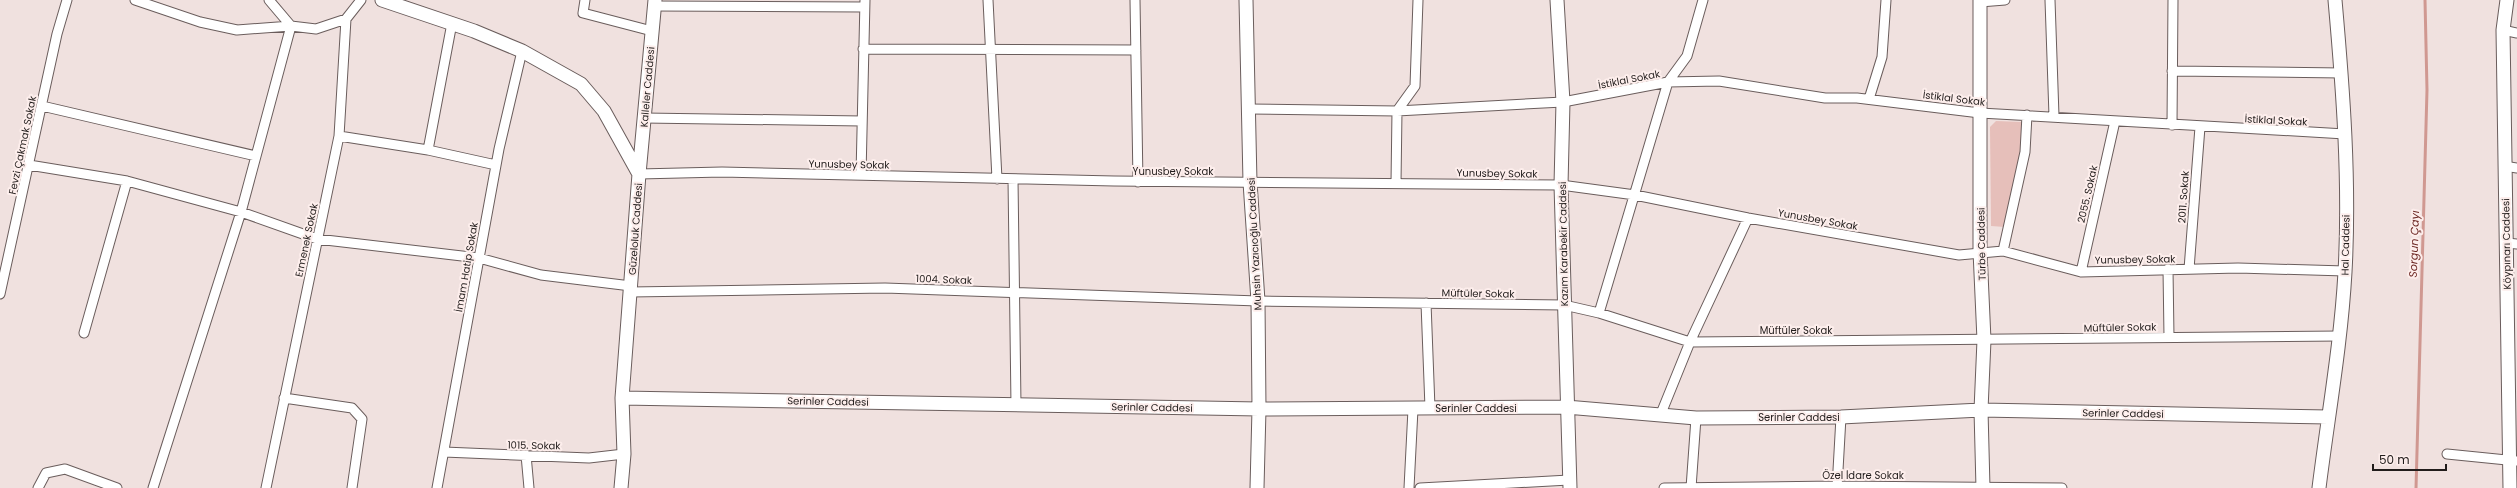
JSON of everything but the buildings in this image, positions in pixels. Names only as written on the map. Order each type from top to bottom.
[{"type":"street","name":"Fevzi Çakmak Sokak","points":[[0,294],[67,0]]},
{"type":"street","points":[[135,0],[200,22],[237,30],[291,26],[316,29],[346,19],[361,0]]},
{"type":"street","points":[[269,0],[291,26]]},
{"type":"street","name":"Güzeloluk Caddesi","points":[[382,0],[452,23],[522,51],[581,84],[604,111],[639,174],[622,398],[624,454],[621,488]]},
{"type":"street","points":[[585,0],[584,13],[652,31]]},
{"type":"street","points":[[988,0],[997,179]]},
{"type":"street","points":[[1135,0],[1138,182]]},
{"type":"street","name":"Muhsin Yazıcıoğlu Caddesi","points":[[1246,0],[1250,182],[1258,301],[1259,409],[1257,488]]},
{"type":"street","points":[[1396,183],[1397,112],[1414,86],[1418,0]]},
{"type":"street","name":"Kazım Karabekir Caddesi","points":[[1557,0],[1563,102],[1561,184],[1566,407],[1570,484]]},
{"type":"street","points":[[1599,313],[1668,82],[1687,56],[1703,0]]},
{"type":"street","points":[[1869,99],[1882,57],[1886,0]]},
{"type":"street","points":[[1980,1],[2005,0]]},
{"type":"street","points":[[2050,0],[2054,116]]},
{"type":"street","points":[[2172,125],[2173,0]]},
{"type":"street","name":"Hal Caddesi","points":[[2318,488],[2340,336],[2345,271],[2345,134],[2342,73],[2334,0]]},
{"type":"street","name":"Köypınarı Caddesi","points":[[2506,0],[2503,30],[2504,166],[2512,244],[2513,461],[2510,488]]},
{"type":"street","name":"Türbe Caddesi","points":[[1980,1],[1980,251],[1984,340],[1981,410],[1983,488]]},
{"type":"street","points":[[655,3],[865,3],[861,175]]},
{"type":"street","name":"Kalleler Caddesi","points":[[639,174],[655,3]]},
{"type":"street","name":"Ermenek Sokak","points":[[266,488],[339,136],[346,19]]},
{"type":"street","points":[[428,150],[452,23]]},
{"type":"street","points":[[153,488],[241,212],[291,26]]},
{"type":"street","points":[[2503,30],[2517,33]]},
{"type":"street","points":[[864,49],[1136,50]]},
{"type":"street","name":"İmam Hatip Sokak","points":[[437,488],[496,164],[522,51]]},
{"type":"street","points":[[2172,71],[2342,73]]},
{"type":"street","name":"İstiklal Sokak","points":[[1249,109],[1397,112],[1563,102],[1668,82],[1720,81],[1826,98],[1869,99],[1980,113],[2054,116],[2200,128],[2345,134]]},
{"type":"street","points":[[42,106],[256,156]]},
{"type":"street","points":[[2003,251],[2025,152],[2027,115]]},
{"type":"street","points":[[644,118],[862,121]]},
{"type":"street","name":"2055. Sokak","points":[[2081,272],[2115,121]]},
{"type":"street","name":"2011. Sokak","points":[[2189,269],[2200,128]]},
{"type":"street","points":[[339,136],[428,150],[496,164]]},
{"type":"street","name":"1004. Sokak","points":[[29,166],[127,181],[241,212],[317,239],[479,258],[541,275],[630,289],[885,288],[1258,301]]},
{"type":"street","points":[[2504,166],[2517,168]]},
{"type":"street","name":"Yunusbey Sokak","points":[[639,174],[722,172],[1138,182],[1561,184],[1635,195],[1748,218],[1958,255],[1980,251],[2003,251],[2081,272],[2168,269],[2345,271]]},
{"type":"street","points":[[1013,179],[1016,293],[1016,405]]},
{"type":"street","points":[[84,333],[127,181]]},
{"type":"street","points":[[1660,416],[1690,342],[1748,218]]},
{"type":"street","points":[[2168,269],[2169,337]]},
{"type":"street","name":"Müftüler Sokak","points":[[1258,301],[1564,305],[1599,313],[1690,342],[2340,336]]},
{"type":"street","points":[[1426,303],[1430,408]]},
{"type":"street","points":[[284,398],[352,408],[362,419],[352,488]]},
{"type":"street","name":"Serinler Caddesi","points":[[622,398],[1259,409],[1566,407],[1696,418],[1841,417],[1981,410],[2328,417]]},
{"type":"street","points":[[1409,488],[1413,409]]},
{"type":"street","points":[[1837,487],[1841,417]]},
{"type":"street","points":[[1691,488],[1696,418]]},
{"type":"street","name":"1015. Sokak","points":[[444,452],[589,458],[624,454]]},
{"type":"street","points":[[2447,454],[2513,461]]},
{"type":"street","points":[[526,455],[529,488]]},
{"type":"street","points":[[38,488],[46,473],[65,469],[117,488]]},
{"type":"street","points":[[1420,488],[1570,484]]},
{"type":"street","name":"Özel İdare Sokak","points":[[1664,488],[2062,488]]},
{"type":"shaded area","points":[[1996,121],[2022,122],[2020,157],[2005,227],[1991,226],[1990,127]]},
{"type":"waterway","name":"Sorgun Çayı","points":[[2416,488],[2427,90],[2425,0]]}]
